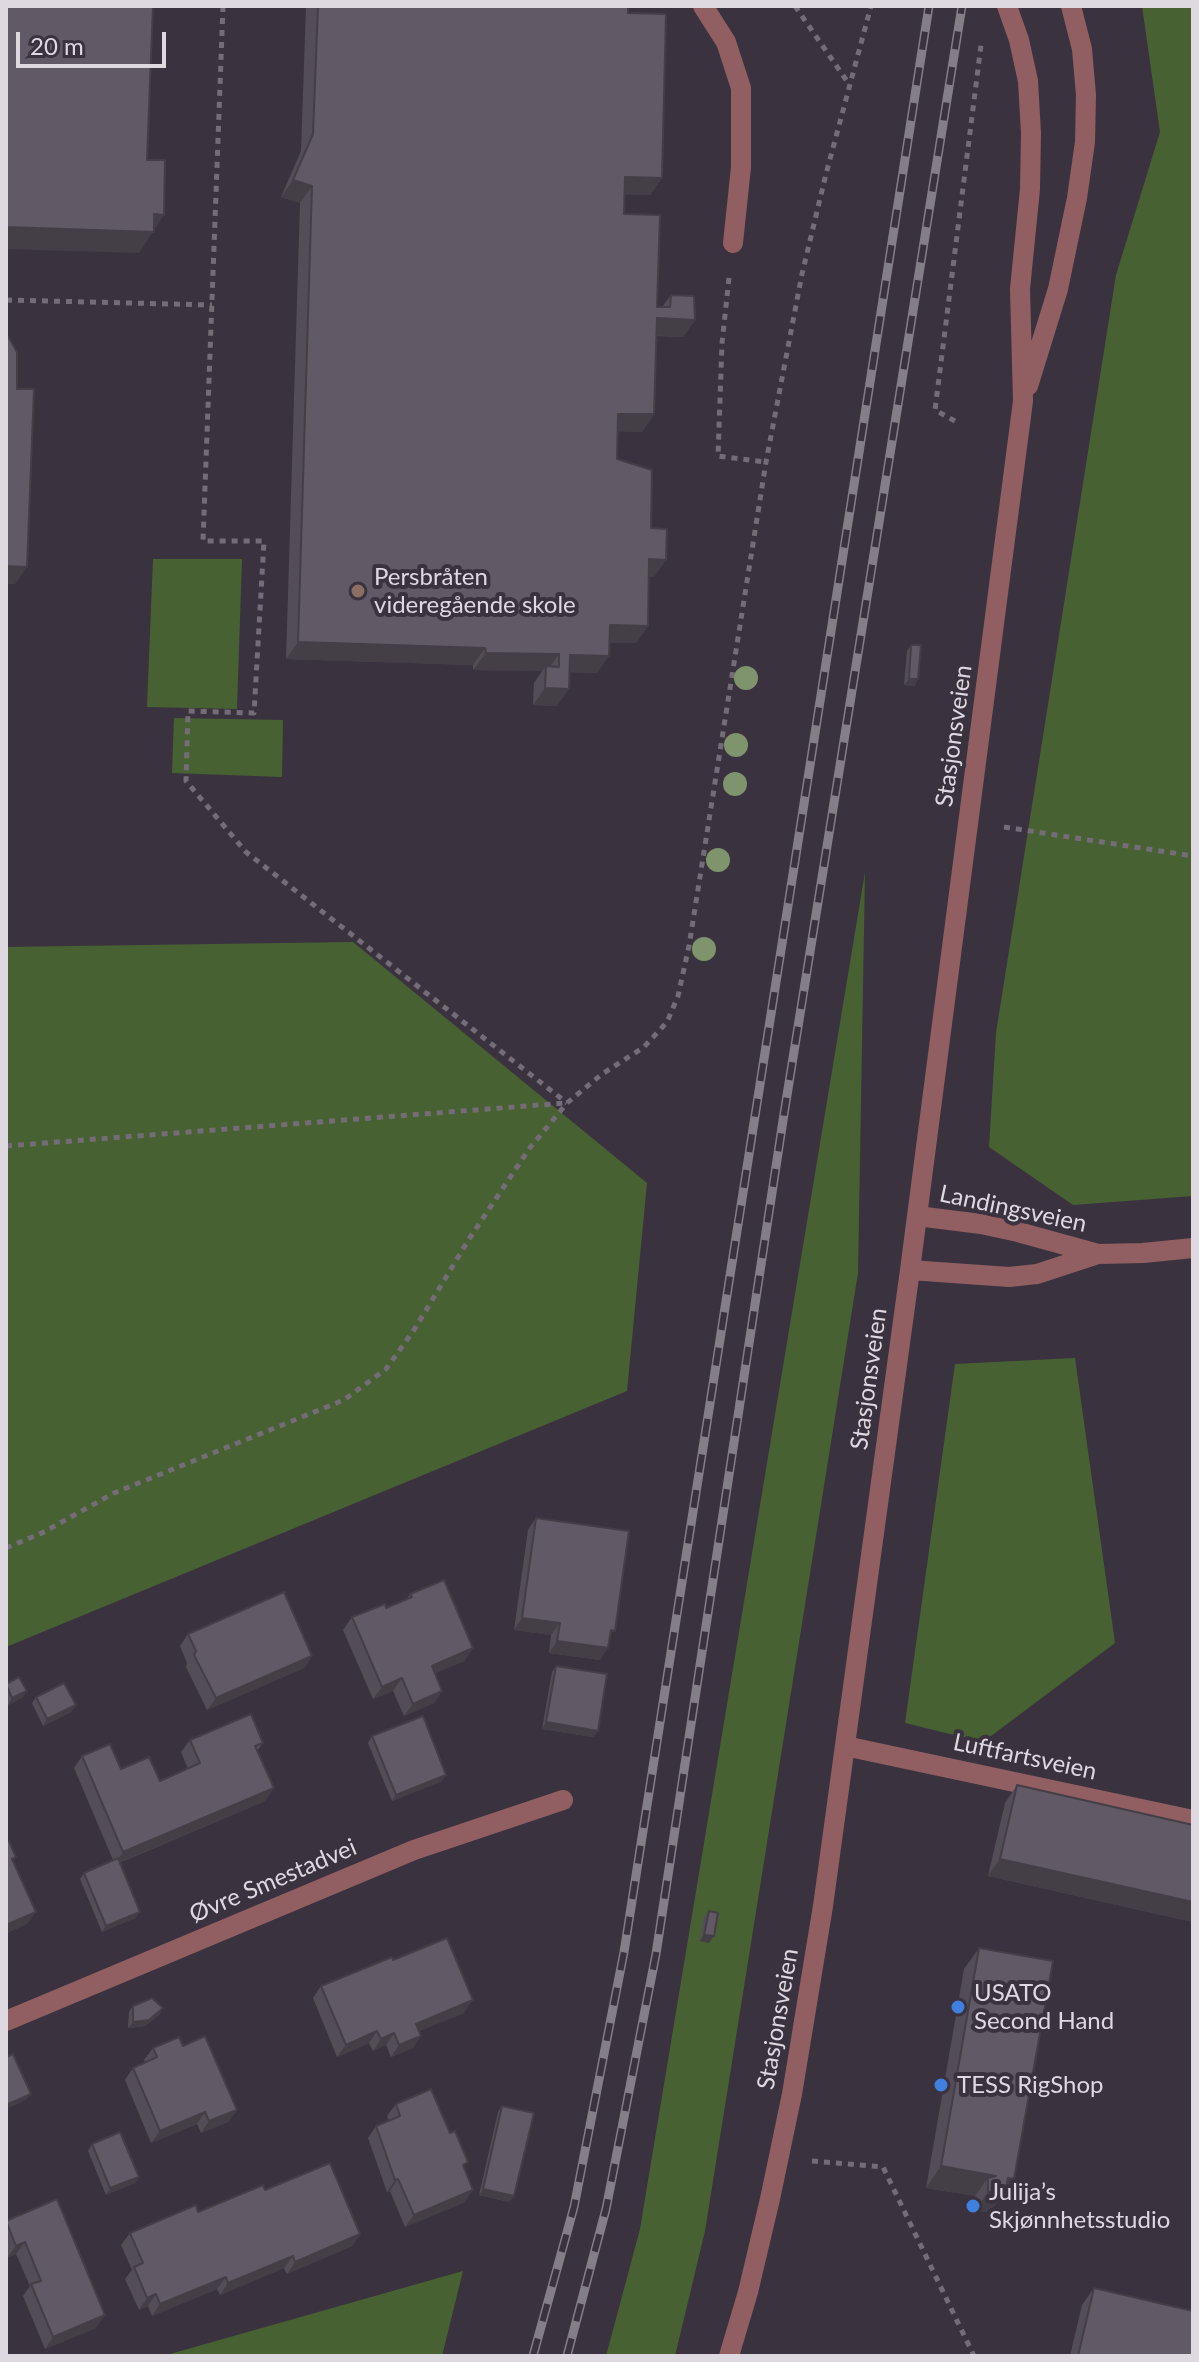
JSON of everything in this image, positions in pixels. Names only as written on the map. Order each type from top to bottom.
[{"type":"street","points":[[703,6],[726,42],[741,88],[741,167],[733,243]]},
{"type":"street","name":"Stasjonsveien","points":[[729,2356],[748,2292],[792,2094],[823,1906],[910,1270],[1023,401],[1020,289],[1030,189],[1031,133],[1028,81],[1007,6]]},
{"type":"street","name":"Stasjonsveien","points":[[1023,401],[1058,289],[1085,142],[1086,95],[1082,49],[1071,6]]},
{"type":"street","name":"Landingsveien","points":[[917,1216],[1041,1237],[1098,1254]]},
{"type":"street","name":"Landingsveien","points":[[910,1270],[1009,1277],[1037,1274],[1098,1254],[1193,1248]]},
{"type":"street","name":"Luftfartsveien","points":[[845,1746],[1193,1820]]},
{"type":"street","name":"Øvre Smestadvei","points":[[6,2021],[414,1850],[563,1800]]},
{"type":"path","points":[[223,6],[203,541],[264,541],[254,713],[188,711],[186,781],[246,852],[567,1103]]},
{"type":"path","points":[[795,6],[850,84]]},
{"type":"path","points":[[6,1548],[42,1533],[114,1493],[344,1400],[386,1369],[529,1149],[567,1103],[602,1074],[644,1047],[667,1022],[678,996],[689,946],[766,462],[802,274],[871,6]]},
{"type":"path","points":[[955,421],[935,410],[982,37]]},
{"type":"path","points":[[733,243],[722,343],[718,456],[766,462]]},
{"type":"path","points":[[6,300],[212,305]]},
{"type":"path","points":[[968,822],[1193,856]]},
{"type":"path","points":[[6,1146],[567,1103]]},
{"type":"path","points":[[807,2160],[883,2167],[974,2356]]},
{"type":"green space","points":[[1142,6],[1193,6],[1193,1196],[1073,1205],[989,1147],[996,1033],[1116,275],[1160,132]]},
{"type":"green space","points":[[153,559],[242,559],[237,709],[147,707]]},
{"type":"green space","points":[[174,718],[283,720],[282,777],[172,773]]},
{"type":"green space","points":[[865,872],[858,1273],[705,2231],[675,2356],[606,2356],[640,2229]]},
{"type":"green space","points":[[353,942],[647,1183],[627,1391],[6,1647],[6,947]]},
{"type":"green space","points":[[1075,1358],[1115,1643],[983,1742],[905,1723],[955,1364]]},
{"type":"green space","points":[[463,2271],[442,2356],[163,2356]]},
{"type":"building","points":[[6,6],[153,6],[147,160],[165,160],[164,215],[154,214],[154,232],[6,227]]},
{"type":"building","points":[[318,6],[628,6],[628,13],[666,14],[662,178],[625,177],[624,214],[660,215],[657,307],[670,307],[671,295],[694,296],[695,320],[657,318],[654,414],[618,414],[617,459],[652,470],[651,528],[667,529],[666,560],[649,559],[648,626],[610,625],[609,656],[570,655],[569,689],[545,688],[546,666],[559,667],[559,654],[486,653],[485,648],[298,642],[312,186],[293,180],[313,134]]},
{"type":"building","points":[[6,333],[17,352],[17,389],[34,389],[27,567],[6,566]]},
{"type":"building","points":[[911,645],[921,645],[918,679],[909,679]]},
{"type":"building","points":[[536,1518],[629,1531],[615,1631],[611,1630],[608,1648],[557,1641],[560,1623],[522,1618]]},
{"type":"building","points":[[444,1580],[473,1648],[432,1666],[442,1691],[413,1704],[402,1678],[382,1687],[352,1617],[385,1604],[386,1608]]},
{"type":"building","points":[[284,1592],[312,1656],[216,1698],[194,1655],[196,1651],[188,1634]]},
{"type":"building","points":[[556,1666],[607,1674],[598,1731],[546,1722]]},
{"type":"building","points":[[19,1677],[27,1691],[12,1698],[6,1684]]},
{"type":"building","points":[[64,1683],[76,1705],[47,1719],[36,1697]]},
{"type":"building","points":[[251,1714],[263,1743],[255,1746],[274,1788],[123,1852],[82,1756],[110,1744],[121,1769],[149,1757],[160,1781],[200,1763],[190,1740]]},
{"type":"building","points":[[423,1716],[446,1775],[396,1795],[372,1736]]},
{"type":"building","points":[[1017,1785],[1193,1825],[1193,1902],[1000,1859]]},
{"type":"building","points":[[9,1841],[16,1857],[12,1859],[36,1912],[6,1925],[6,1842]]},
{"type":"building","points":[[118,1858],[140,1912],[106,1926],[84,1873]]},
{"type":"building","points":[[709,1911],[718,1913],[714,1936],[704,1935]]},
{"type":"building","points":[[447,1938],[473,2000],[416,2024],[421,2036],[399,2045],[394,2033],[381,2039],[377,2031],[346,2045],[321,1986]]},
{"type":"building","points":[[979,1948],[1053,1961],[1014,2179],[1008,2178],[1006,2190],[988,2192],[988,2178],[996,2176],[941,2166]]},
{"type":"building","points":[[152,1998],[163,2008],[149,2020],[133,2022],[133,2006]]},
{"type":"building","points":[[205,2036],[237,2110],[209,2121],[205,2112],[160,2131],[133,2068],[157,2057],[153,2048],[179,2037],[183,2046]]},
{"type":"building","points":[[13,2054],[31,2094],[6,2105],[6,2057]]},
{"type":"building","points":[[431,2089],[450,2133],[455,2131],[468,2162],[463,2165],[473,2190],[414,2215],[398,2179],[395,2180],[376,2126],[400,2116],[396,2104]]},
{"type":"building","points":[[502,2106],[534,2113],[514,2196],[483,2189]]},
{"type":"building","points":[[120,2132],[139,2177],[110,2188],[92,2144]]},
{"type":"building","points":[[330,2163],[360,2234],[295,2262],[293,2256],[228,2283],[226,2277],[160,2304],[156,2294],[147,2298],[134,2267],[143,2263],[130,2233],[196,2205],[198,2212],[263,2185],[265,2190]]},
{"type":"building","points":[[57,2199],[105,2315],[53,2337],[31,2284],[41,2281],[25,2242],[16,2246],[6,2221]]},
{"type":"building","points":[[1094,2288],[1193,2311],[1193,2356],[1078,2356]]},
{"type":"railway","points":[[533,2356],[574,2207],[624,1952],[929,6]]},
{"type":"railway","points":[[567,2356],[606,2209],[656,1954],[784,1114],[962,6]]},
{"type":"place","name":"Persbråten videregående skole","points":[[358,591]]},
{"type":"place","name":"USATO Second Hand","points":[[958,2007]]},
{"type":"place","name":"TESS RigShop","points":[[941,2085]]},
{"type":"place","name":"Julija’s Skjønnhetsstudio","points":[[973,2206]]}]
